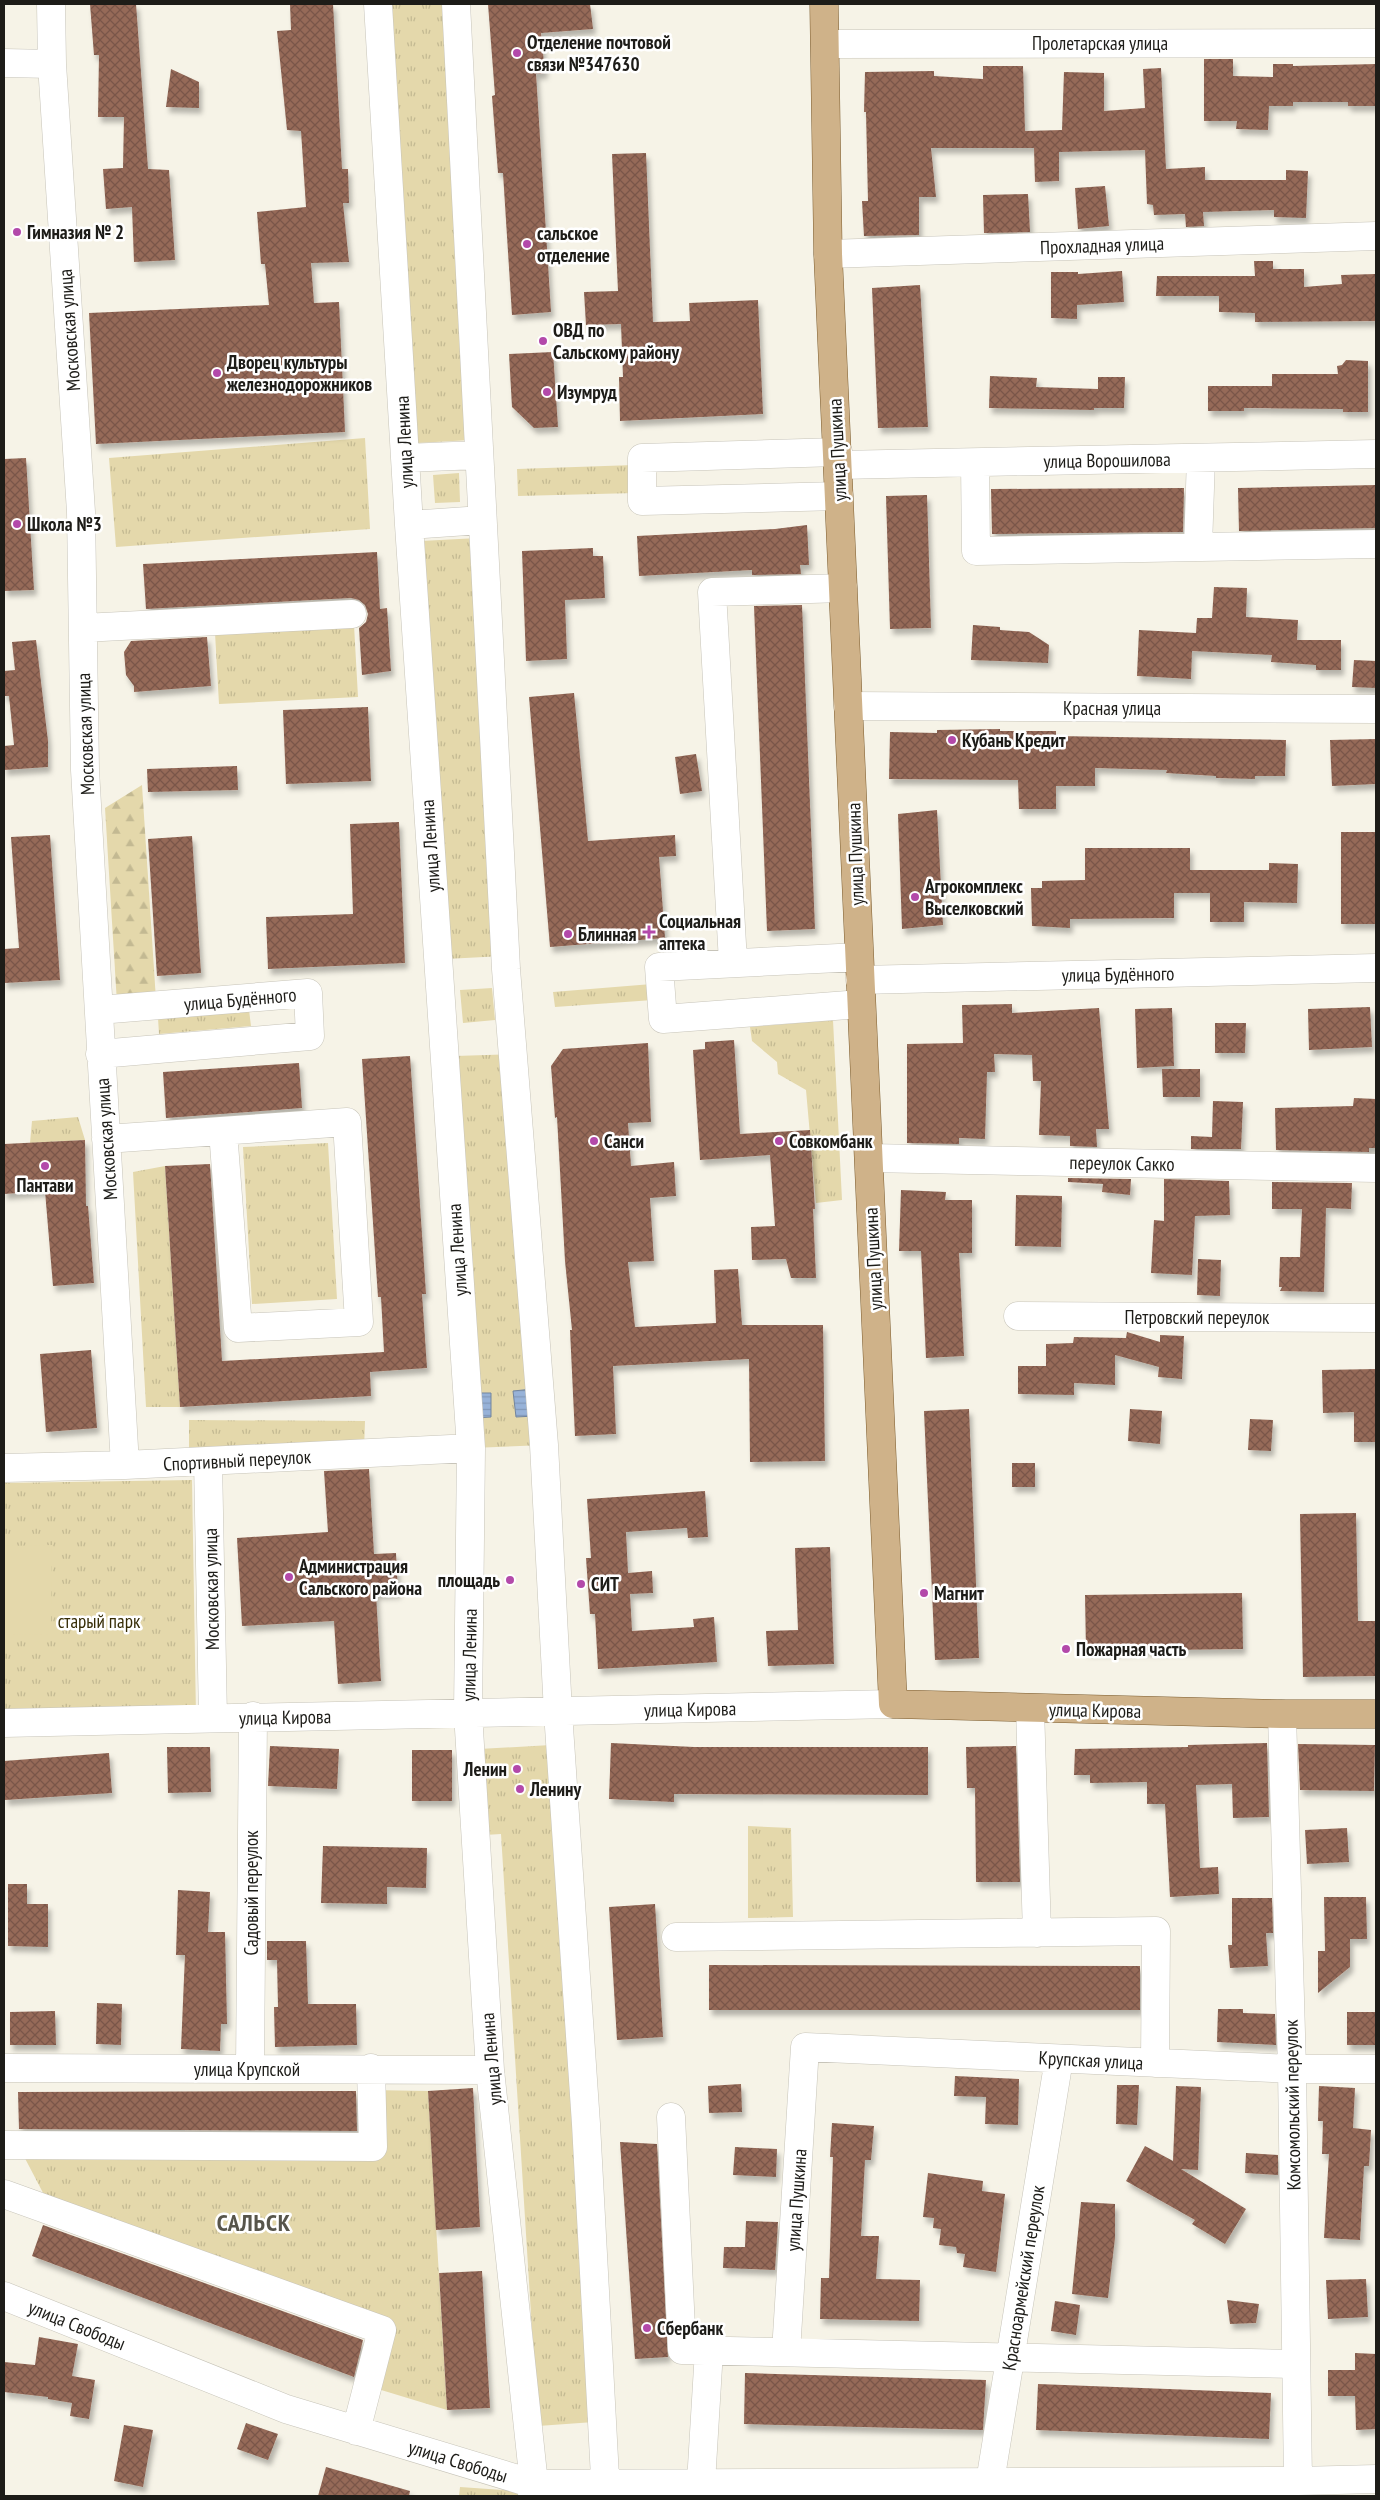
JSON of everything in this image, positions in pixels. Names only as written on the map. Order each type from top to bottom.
[{"type":"main road","name":"улица Пушкина","points":[[824,4],[828,254],[893,1704]]},
{"type":"main road","name":"улица Кирова","points":[[893,1704],[1282,1714],[1376,1714]]},
{"type":"street","name":"Московская улица","points":[[51,4],[52,64],[81,512],[85,770],[125,1465]]},
{"type":"street","name":"улица Ленина","points":[[378,4],[409,525],[471,1448],[468,1713],[490,2070],[528,2492]]},
{"type":"street","points":[[456,4],[478,455],[507,980],[544,1445],[558,1712],[586,2124],[606,2490]]},
{"type":"street","name":"Пролетарская улица","points":[[824,44],[1376,43]]},
{"type":"street","points":[[4,63],[52,64]]},
{"type":"street","name":"Прохладная улица","points":[[828,254],[1376,236]]},
{"type":"street","name":"улица Ворошилова","points":[[839,496],[642,501],[642,458],[838,459],[975,463],[1376,454]]},
{"type":"street","points":[[405,458],[478,455]]},
{"type":"street","points":[[1198,547],[1201,458]]},
{"type":"street","points":[[975,463],[976,551],[1376,544]]},
{"type":"street","points":[[409,525],[482,520]]},
{"type":"street","points":[[733,962],[712,592],[843,588]]},
{"type":"street","points":[[83,628],[352,614]]},
{"type":"street","name":"Красная улица","points":[[848,706],[1376,709]]},
{"type":"street","name":"улица Будённого","points":[[860,980],[663,1019],[660,967],[733,962],[860,980],[1376,968]]},
{"type":"street","name":"улица Будённого","points":[[99,1010],[308,993],[310,1036],[100,1054]]},
{"type":"street","points":[[106,1139],[347,1122],[359,1322],[238,1328],[223,1131]]},
{"type":"street","name":"переулок Сакко","points":[[869,1158],[1376,1168]]},
{"type":"street","name":"Петровский переулок","points":[[1018,1316],[1376,1318]]},
{"type":"street","name":"Спортивный переулок","points":[[4,1468],[125,1465],[471,1448]]},
{"type":"street","name":"Московская улица","points":[[208,1461],[214,1718]]},
{"type":"street","name":"улица Кирова","points":[[4,1723],[253,1716],[281,1718],[893,1704]]},
{"type":"street","points":[[1030,1708],[1037,1933]]},
{"type":"street","name":"Комсомольский переулок","points":[[1282,1714],[1292,2069],[1297,2489]]},
{"type":"street","name":"Садовый переулок","points":[[250,2069],[253,1716]]},
{"type":"street","points":[[676,1937],[1156,1931],[1155,2063]]},
{"type":"street","name":"Крупская улица","points":[[805,2047],[1292,2069],[1376,2069]]},
{"type":"street","name":"улица Пушкина","points":[[786,2352],[805,2047]]},
{"type":"street","name":"Красноармейский переулок","points":[[987,2489],[1011,2357],[1059,2059]]},
{"type":"street","name":"улица Крупской","points":[[4,2068],[371,2068],[490,2070]]},
{"type":"street","points":[[4,2145],[373,2147],[371,2068]]},
{"type":"street","points":[[672,2116],[682,2350],[1296,2364]]},
{"type":"street","points":[[4,2194],[382,2330],[356,2431]]},
{"type":"street","name":"улица Свободы","points":[[4,2296],[286,2409],[356,2431],[528,2492],[606,2490],[701,2483],[987,2489],[1376,2488]]},
{"type":"street","points":[[701,2483],[709,2350]]},
{"type":"street","name":"улица Свободы","points":[[1297,2489],[1376,2479]]},
{"type":"green space","points":[[390,4],[444,4],[471,440],[417,443]]},
{"type":"green space","points":[[365,438],[370,529],[116,547],[109,458]]},
{"type":"green space","points":[[634,465],[635,493],[518,496],[517,469]]},
{"type":"green space","points":[[459,473],[460,502],[435,503],[433,475]]},
{"type":"green space","points":[[478,538],[503,956],[446,959],[421,541]]},
{"type":"green space","points":[[354,625],[358,697],[219,704],[215,633]]},
{"type":"green space","points":[[142,785],[156,1000],[117,1003],[105,808]]},
{"type":"green space","points":[[652,984],[653,1000],[555,1007],[553,992]]},
{"type":"green space","points":[[492,988],[495,1020],[463,1023],[460,990]]},
{"type":"green space","points":[[249,1010],[251,1026],[159,1034],[158,1018]]},
{"type":"green space","points":[[833,1020],[842,1200],[816,1203],[806,1090],[778,1074],[777,1062],[752,1041],[750,1027]]},
{"type":"green space","points":[[514,1054],[544,1445],[471,1448],[455,1056]]},
{"type":"green space","points":[[78,1117],[85,1140],[30,1143],[32,1121]]},
{"type":"green space","points":[[328,1143],[337,1299],[252,1304],[243,1147]]},
{"type":"green space","points":[[165,1166],[180,1407],[146,1407],[133,1172]]},
{"type":"green space","points":[[189,1420],[365,1421],[364,1451],[189,1450]]},
{"type":"green space","name":"старый парк","points":[[192,1480],[196,1716],[4,1719],[4,1483]]},
{"type":"green space","points":[[52,1545],[51,1635],[4,1634],[4,1546]]},
{"type":"green space","points":[[551,1745],[594,2422],[538,2426],[501,1834],[485,1835],[479,1749]]},
{"type":"green space","points":[[748,1826],[791,1828],[793,1917],[748,1918]]},
{"type":"green space","points":[[371,2090],[428,2091],[447,2410],[368,2386],[382,2330],[52,2210],[18,2145],[372,2147]]},
{"type":"green space","points":[[460,2487],[591,2496],[459,2496]]},
{"type":"water","points":[[533,1389],[535,1416],[516,1417],[513,1391]]},
{"type":"water","points":[[472,1393],[491,1393],[491,1417],[473,1418]]},
{"type":"building","points":[[90,4],[136,4],[148,169],[169,170],[175,260],[134,262],[132,207],[106,209],[103,169],[123,168],[124,117],[98,117],[99,55],[94,55]]},
{"type":"building","name":"Дворец культуры железнодорожников","points":[[290,4],[333,4],[342,169],[348,169],[349,203],[343,203],[349,262],[311,263],[314,303],[339,302],[345,432],[96,444],[89,313],[269,305],[265,264],[261,264],[257,212],[306,207],[301,131],[287,130],[277,31],[291,30]]},
{"type":"building","points":[[488,4],[590,4],[593,29],[541,33],[545,73],[536,74],[551,312],[512,315],[503,173],[498,173],[492,96],[495,95]]},
{"type":"building","points":[[1204,59],[1233,59],[1233,76],[1273,77],[1273,64],[1293,64],[1293,66],[1376,64],[1376,106],[1348,106],[1348,102],[1293,102],[1293,106],[1269,106],[1268,130],[1236,129],[1237,121],[1204,121]]},
{"type":"building","points":[[983,66],[1023,66],[1025,131],[1062,130],[1064,72],[1104,73],[1104,111],[1145,108],[1143,69],[1161,68],[1166,169],[1205,167],[1205,180],[1286,180],[1286,170],[1308,171],[1306,218],[1274,217],[1274,210],[1203,212],[1204,226],[1186,227],[1185,214],[1154,215],[1153,205],[1147,204],[1145,150],[1059,152],[1059,181],[1035,182],[1034,148],[931,148],[936,197],[919,197],[919,235],[864,236],[862,201],[868,201],[866,112],[864,112],[865,72],[934,71],[934,76],[983,79]]},
{"type":"building","points":[[171,69],[199,82],[199,108],[166,107]]},
{"type":"building","points":[[646,153],[653,322],[690,321],[689,303],[758,300],[763,414],[620,421],[619,377],[623,377],[621,324],[586,325],[584,292],[618,291],[612,154]]},
{"type":"building","points":[[1105,186],[1109,226],[1078,229],[1075,188]]},
{"type":"building","points":[[1028,194],[1030,232],[984,233],[983,195]]},
{"type":"building","points":[[1254,261],[1273,261],[1273,269],[1304,269],[1304,287],[1342,284],[1341,275],[1375,274],[1376,321],[1255,322],[1255,313],[1219,312],[1219,296],[1156,296],[1157,276],[1255,276]]},
{"type":"building","points":[[1122,271],[1124,302],[1077,305],[1077,319],[1051,318],[1051,272],[1078,272],[1078,274]]},
{"type":"building","points":[[920,285],[928,427],[878,428],[872,288]]},
{"type":"building","name":"Изумруд","points":[[553,352],[558,427],[534,428],[512,407],[509,354]]},
{"type":"building","points":[[1346,360],[1368,361],[1368,412],[1343,412],[1343,409],[1244,408],[1244,411],[1208,411],[1208,386],[1272,386],[1272,374],[1338,374],[1337,366],[1342,365]]},
{"type":"building","points":[[990,376],[1037,378],[1036,387],[1098,389],[1098,377],[1125,377],[1124,408],[1094,408],[1094,410],[989,408]]},
{"type":"building","name":"Школа №3","points":[[26,458],[34,590],[4,591],[4,459]]},
{"type":"building","points":[[1376,485],[1376,528],[1239,531],[1238,488]]},
{"type":"building","points":[[1184,488],[1183,532],[992,534],[991,489]]},
{"type":"building","points":[[927,495],[931,628],[890,629],[886,496]]},
{"type":"building","points":[[807,525],[809,565],[800,565],[801,574],[752,575],[752,570],[639,576],[637,536],[775,529]]},
{"type":"building","points":[[593,548],[593,556],[603,556],[605,598],[565,600],[567,659],[526,661],[522,551]]},
{"type":"building","points":[[377,552],[380,609],[387,608],[391,671],[362,675],[359,628],[366,622],[368,614],[365,605],[359,600],[351,598],[146,609],[143,564]]},
{"type":"building","points":[[1214,587],[1247,588],[1246,617],[1298,620],[1297,640],[1341,640],[1341,670],[1316,670],[1316,665],[1271,662],[1272,655],[1192,651],[1191,679],[1137,676],[1139,630],[1196,633],[1197,618],[1212,618]]},
{"type":"building","points":[[802,605],[815,929],[767,931],[754,606]]},
{"type":"building","points":[[973,625],[1000,627],[1000,630],[1029,632],[1049,645],[1048,663],[971,660]]},
{"type":"building","points":[[207,637],[211,686],[134,692],[134,686],[126,675],[124,652],[131,641]]},
{"type":"building","points":[[36,640],[48,741],[48,767],[4,770],[4,746],[14,745],[9,696],[4,696],[4,671],[15,670],[12,642]]},
{"type":"building","points":[[1354,660],[1376,661],[1376,688],[1352,687]]},
{"type":"building","points":[[574,693],[588,841],[675,835],[676,856],[659,857],[665,938],[550,947],[529,697]]},
{"type":"building","points":[[368,707],[371,781],[286,784],[283,710]]},
{"type":"building","points":[[1000,729],[1000,731],[1056,731],[1056,736],[1286,740],[1285,776],[1255,776],[1255,779],[1216,778],[1216,776],[1166,773],[1167,770],[1095,768],[1095,786],[1056,786],[1056,809],[1019,809],[1018,780],[889,779],[890,732],[937,733],[937,730]]},
{"type":"building","points":[[1376,739],[1376,784],[1332,786],[1330,740]]},
{"type":"building","points":[[696,754],[702,791],[680,794],[675,757]]},
{"type":"building","points":[[237,766],[238,790],[148,792],[147,769]]},
{"type":"building","points":[[937,810],[943,925],[902,929],[898,814]]},
{"type":"building","points":[[399,822],[405,963],[268,969],[266,917],[353,914],[350,824]]},
{"type":"building","points":[[1341,832],[1376,832],[1376,924],[1341,924]]},
{"type":"building","points":[[50,835],[60,980],[4,983],[4,949],[19,948],[11,837]]},
{"type":"building","points":[[192,836],[201,973],[157,976],[148,839]]},
{"type":"building","points":[[1085,848],[1190,848],[1190,870],[1269,870],[1269,863],[1298,864],[1297,903],[1244,902],[1244,922],[1210,922],[1210,893],[1174,893],[1174,918],[1070,919],[1070,928],[1032,926],[1031,888],[1042,888],[1042,881],[1085,880]]},
{"type":"building","points":[[1012,1004],[1012,1013],[1099,1008],[1109,1129],[1096,1129],[1097,1147],[1070,1146],[1070,1136],[1039,1135],[1041,1081],[1033,1081],[1032,1055],[994,1054],[995,1072],[987,1072],[985,1139],[959,1138],[959,1144],[907,1143],[907,1044],[963,1043],[962,1005]]},
{"type":"building","points":[[1370,1007],[1372,1047],[1309,1050],[1308,1009]]},
{"type":"building","points":[[1172,1008],[1174,1066],[1137,1068],[1135,1009]]},
{"type":"building","points":[[1215,1023],[1246,1023],[1245,1053],[1215,1053]]},
{"type":"building","points":[[734,1040],[740,1134],[810,1130],[815,1209],[813,1209],[816,1278],[791,1278],[786,1259],[752,1260],[751,1227],[775,1226],[770,1155],[700,1160],[693,1050],[705,1049],[705,1042]]},
{"type":"building","points":[[648,1043],[651,1122],[628,1123],[631,1166],[674,1162],[676,1196],[650,1198],[654,1261],[628,1262],[635,1327],[716,1323],[714,1270],[738,1269],[742,1325],[823,1325],[825,1461],[750,1462],[749,1359],[613,1366],[616,1434],[575,1436],[570,1330],[572,1330],[565,1261],[557,1117],[555,1118],[551,1066],[563,1049]]},
{"type":"building","points":[[410,1056],[426,1294],[422,1294],[427,1368],[370,1372],[371,1396],[180,1407],[165,1166],[210,1164],[222,1361],[384,1352],[381,1297],[378,1297],[362,1059]]},
{"type":"building","points":[[299,1063],[302,1108],[166,1118],[163,1072]]},
{"type":"building","points":[[1162,1069],[1200,1069],[1200,1097],[1163,1097]]},
{"type":"building","points":[[1354,1098],[1376,1099],[1376,1148],[1369,1148],[1369,1152],[1276,1150],[1275,1108],[1353,1106]]},
{"type":"building","points":[[1213,1101],[1243,1102],[1241,1149],[1191,1149],[1191,1136],[1212,1137]]},
{"type":"building","points":[[85,1140],[86,1206],[88,1206],[94,1283],[53,1286],[45,1191],[4,1194],[4,1144]]},
{"type":"building","points":[[1068,1178],[1131,1179],[1130,1195],[1102,1192],[1103,1184],[1068,1182]]},
{"type":"building","points":[[1164,1179],[1229,1181],[1230,1215],[1195,1216],[1192,1275],[1151,1273],[1154,1220],[1164,1221]]},
{"type":"building","points":[[1272,1182],[1352,1183],[1351,1209],[1326,1208],[1324,1292],[1280,1291],[1282,1287],[1279,1287],[1280,1257],[1300,1257],[1302,1209],[1272,1209]]},
{"type":"building","points":[[901,1190],[946,1192],[945,1200],[972,1200],[972,1253],[959,1253],[964,1356],[926,1358],[921,1251],[899,1251]]},
{"type":"building","points":[[1016,1195],[1062,1196],[1061,1247],[1015,1246]]},
{"type":"building","points":[[1198,1259],[1221,1260],[1220,1296],[1197,1295]]},
{"type":"building","points":[[1127,1332],[1160,1342],[1160,1335],[1184,1336],[1182,1379],[1158,1377],[1159,1367],[1115,1355],[1115,1385],[1074,1383],[1074,1395],[1018,1394],[1018,1366],[1046,1366],[1046,1344],[1073,1343],[1074,1337],[1126,1338]]},
{"type":"building","points":[[91,1350],[97,1428],[46,1432],[40,1354]]},
{"type":"building","points":[[1376,1369],[1376,1442],[1354,1442],[1354,1412],[1323,1413],[1322,1370]]},
{"type":"building","points":[[969,1409],[979,1658],[935,1660],[924,1411]]},
{"type":"building","points":[[1130,1409],[1162,1411],[1160,1444],[1128,1441]]},
{"type":"building","points":[[1250,1419],[1273,1420],[1271,1451],[1248,1450]]},
{"type":"building","points":[[1012,1463],[1035,1463],[1035,1487],[1012,1487]]},
{"type":"building","points":[[369,1469],[374,1554],[396,1553],[398,1593],[376,1594],[381,1681],[338,1684],[334,1621],[242,1626],[237,1538],[328,1532],[324,1471]]},
{"type":"building","points":[[705,1491],[708,1537],[688,1538],[687,1528],[626,1532],[628,1573],[652,1571],[653,1593],[630,1594],[632,1631],[694,1627],[693,1619],[714,1617],[717,1662],[598,1669],[595,1614],[590,1614],[586,1558],[591,1558],[587,1499]]},
{"type":"building","points":[[1356,1513],[1358,1621],[1376,1621],[1376,1676],[1303,1677],[1300,1514]]},
{"type":"building","points":[[830,1547],[834,1664],[768,1666],[766,1631],[798,1630],[795,1548]]},
{"type":"building","points":[[1242,1593],[1243,1649],[1086,1651],[1085,1595]]},
{"type":"building","points":[[611,1743],[694,1747],[928,1747],[928,1795],[674,1794],[674,1802],[609,1799]]},
{"type":"building","points":[[1267,1743],[1269,1817],[1233,1818],[1232,1784],[1196,1785],[1200,1868],[1218,1867],[1219,1894],[1170,1897],[1165,1804],[1147,1804],[1147,1782],[1090,1783],[1090,1775],[1074,1775],[1075,1749],[1188,1747],[1188,1745]]},
{"type":"building","points":[[1298,1744],[1375,1745],[1374,1791],[1300,1790]]},
{"type":"building","points":[[270,1746],[339,1749],[337,1789],[268,1786]]},
{"type":"building","points":[[1016,1746],[1020,1882],[976,1882],[975,1788],[967,1788],[966,1747]]},
{"type":"building","points":[[167,1747],[210,1747],[211,1792],[168,1793]]},
{"type":"building","points":[[412,1750],[452,1750],[452,1801],[412,1801]]},
{"type":"building","points":[[109,1753],[112,1793],[5,1800],[4,1761]]},
{"type":"building","points":[[1347,1828],[1349,1862],[1307,1864],[1305,1830]]},
{"type":"building","points":[[323,1846],[427,1848],[426,1888],[387,1887],[387,1904],[321,1903]]},
{"type":"building","points":[[8,1884],[27,1884],[27,1904],[48,1904],[48,1947],[8,1946]]},
{"type":"building","points":[[178,1890],[210,1892],[208,1932],[225,1932],[227,2024],[221,2024],[220,2051],[181,2049],[185,1955],[176,1955]]},
{"type":"building","points":[[1324,1897],[1366,1897],[1367,1939],[1350,1939],[1350,1967],[1318,1993],[1318,1951],[1325,1951]]},
{"type":"building","points":[[1232,1898],[1272,1898],[1273,1933],[1266,1933],[1268,1966],[1230,1968],[1228,1945],[1232,1945]]},
{"type":"building","points":[[655,1904],[663,2037],[617,2040],[609,1907]]},
{"type":"building","points":[[267,1941],[306,1941],[308,2004],[356,2004],[357,2045],[275,2047],[274,2007],[278,2007],[277,1960],[267,1960]]},
{"type":"building","points":[[709,1965],[1140,1966],[1140,2010],[709,2010]]},
{"type":"building","points":[[97,2003],[122,2004],[121,2045],[96,2044]]},
{"type":"building","points":[[1218,2009],[1243,2009],[1243,2013],[1275,2014],[1276,2045],[1217,2042]]},
{"type":"building","points":[[55,2011],[56,2045],[10,2045],[10,2012]]},
{"type":"building","points":[[1347,2012],[1376,2012],[1376,2045],[1347,2045]]},
{"type":"building","points":[[955,2076],[1019,2079],[1018,2125],[985,2124],[986,2097],[954,2096]]},
{"type":"building","points":[[741,2084],[742,2112],[709,2113],[708,2086]]},
{"type":"building","points":[[1117,2085],[1139,2085],[1137,2125],[1116,2124]]},
{"type":"building","points":[[1176,2086],[1201,2087],[1198,2170],[1181,2169],[1246,2209],[1225,2244],[1192,2224],[1195,2220],[1126,2181],[1145,2146],[1173,2161]]},
{"type":"building","points":[[1319,2086],[1355,2088],[1353,2128],[1371,2130],[1369,2166],[1364,2166],[1360,2240],[1324,2238],[1329,2154],[1322,2154],[1323,2121],[1318,2121]]},
{"type":"building","points":[[473,2088],[480,2227],[436,2230],[428,2091]]},
{"type":"building","points":[[356,2091],[357,2131],[19,2129],[18,2092]]},
{"type":"building","points":[[832,2123],[874,2126],[871,2160],[865,2160],[861,2236],[879,2236],[876,2279],[920,2280],[919,2321],[820,2319],[821,2278],[829,2278],[833,2157],[830,2157]]},
{"type":"building","points":[[620,2142],[657,2144],[668,2357],[635,2359]]},
{"type":"building","points":[[735,2147],[777,2149],[776,2177],[733,2175]]},
{"type":"building","points":[[1246,2153],[1278,2155],[1278,2175],[1245,2173]]},
{"type":"building","points":[[928,2173],[983,2181],[982,2191],[1005,2194],[996,2272],[963,2267],[965,2254],[957,2253],[956,2247],[939,2245],[941,2229],[933,2228],[934,2218],[923,2217]]},
{"type":"building","points":[[1081,2202],[1115,2204],[1115,2238],[1108,2298],[1072,2294]]},
{"type":"building","points":[[746,2221],[778,2222],[775,2270],[723,2268],[724,2247],[745,2247]]},
{"type":"building","points":[[43,2225],[363,2340],[354,2377],[32,2256]]},
{"type":"building","points":[[482,2271],[490,2408],[447,2410],[439,2273]]},
{"type":"building","points":[[1366,2279],[1368,2317],[1328,2319],[1326,2280]]},
{"type":"building","points":[[1227,2300],[1259,2304],[1256,2323],[1230,2324]]},
{"type":"building","points":[[1055,2301],[1080,2305],[1076,2335],[1051,2331]]},
{"type":"building","points":[[39,2337],[78,2344],[72,2376],[95,2380],[89,2419],[70,2416],[72,2403],[48,2399],[48,2397],[4,2392],[4,2362],[35,2365]]},
{"type":"building","points":[[1355,2353],[1376,2354],[1376,2429],[1356,2430],[1355,2396],[1328,2396],[1328,2370],[1355,2370]]},
{"type":"building","points":[[745,2373],[986,2380],[983,2430],[744,2424]]},
{"type":"building","points":[[1038,2384],[1271,2393],[1269,2439],[1036,2430]]},
{"type":"building","points":[[246,2423],[278,2434],[268,2460],[237,2449]]},
{"type":"building","points":[[124,2425],[153,2430],[143,2487],[114,2481]]},
{"type":"building","points":[[326,2467],[410,2491],[409,2496],[318,2496]]},
{"type":"place","name":"Отделение почтовой связи №347630","points":[[517,53]]},
{"type":"place","name":"Гимназия № 2","points":[[17,232]]},
{"type":"place","name":"сальское отделение","points":[[527,244]]},
{"type":"place","name":"ОВД по Сальскому району","points":[[543,341]]},
{"type":"place","name":"Дворец культуры железнодорожников","points":[[217,373]]},
{"type":"place","name":"Изумруд","points":[[547,392]]},
{"type":"place","name":"Школа №3","points":[[17,524]]},
{"type":"place","name":"Кубань Кредит","points":[[952,740]]},
{"type":"place","name":"Агрокомплекс Выселковский","points":[[915,897]]},
{"type":"place","name":"Социальная аптека","points":[[649,932]]},
{"type":"place","name":"Блинная","points":[[568,934]]},
{"type":"place","name":"Санси","points":[[594,1141]]},
{"type":"place","name":"Совкомбанк","points":[[779,1141]]},
{"type":"place","name":"Пантави","points":[[45,1166]]},
{"type":"place","name":"Администрация Сальского района","points":[[289,1577]]},
{"type":"place","name":"площадь","points":[[510,1580]]},
{"type":"place","name":"СИТ","points":[[581,1584]]},
{"type":"place","name":"Магнит","points":[[924,1593]]},
{"type":"place","name":"Пожарная часть","points":[[1066,1649]]},
{"type":"place","name":"Ленин","points":[[517,1769]]},
{"type":"place","name":"Ленину","points":[[520,1789]]},
{"type":"place","name":"Сбербанк","points":[[647,2328]]},
{"type":"district","name":"САЛЬСК","points":[[254,2223]]}]
